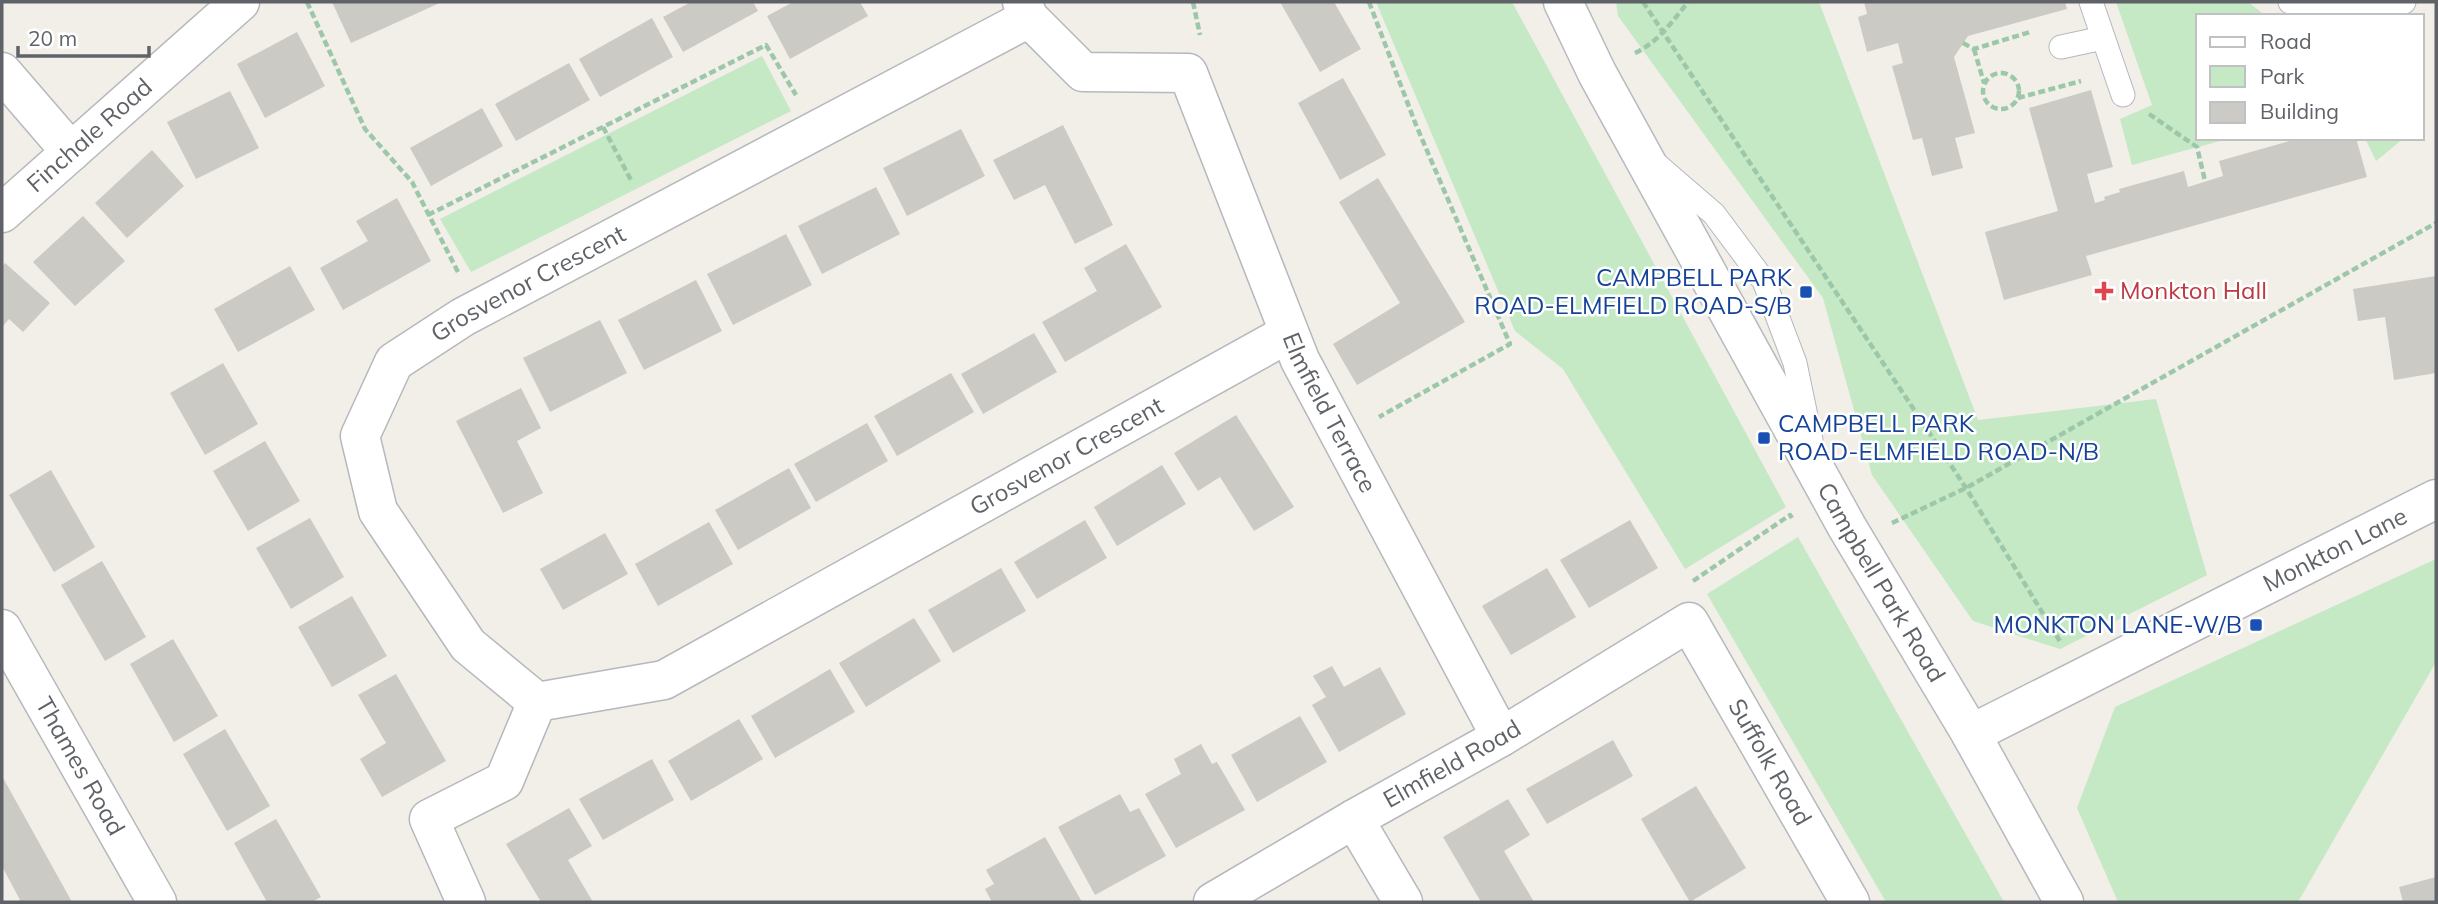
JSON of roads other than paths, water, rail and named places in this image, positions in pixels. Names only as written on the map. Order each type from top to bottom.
[{"type":"street","name":"Finchale Road","points":[[2,213],[240,2]]},
{"type":"street","name":"Campbell Park Road","points":[[1563,2],[1597,73],[1847,527],[1971,734],[2064,902]]},
{"type":"street","name":"Elmfield Terrace","points":[[1026,10],[1083,72],[1188,73],[1300,360],[1501,737]]},
{"type":"street","name":"Grosvenor Crescent","points":[[1026,10],[817,130],[477,310],[394,362],[360,436],[378,511],[468,645],[537,702],[664,680],[1289,333]]},
{"type":"street","points":[[2,72],[71,152]]},
{"type":"street","name":"Monkton Lane","points":[[1971,734],[2436,499]]},
{"type":"street","name":"Elmfield Road","points":[[1213,902],[1354,818],[1501,737],[1689,622]]},
{"type":"street","name":"Suffolk Road","points":[[1689,622],[1850,902]]},
{"type":"street","name":"Thames Road","points":[[2,629],[157,902]]},
{"type":"street","points":[[466,902],[429,819],[504,780],[537,702]]},
{"type":"street","points":[[1354,818],[1403,902]]},
{"type":"lane","points":[[2091,2],[2123,95]]},
{"type":"lane","points":[[2290,2],[2337,10],[2381,8],[2404,2]]},
{"type":"lane","points":[[2061,47],[2103,38]]},
{"type":"place","name":"Monkton Hall","points":[[2104,291]]},
{"type":"place","name":"CAMPBELL PARK ROAD-ELMFIELD ROAD-S/B","points":[[1806,292]]},
{"type":"place","name":"CAMPBELL PARK ROAD-ELMFIELD ROAD-N/B","points":[[1764,438]]},
{"type":"place","name":"MONKTON LANE-W/B","points":[[2256,625]]}]
